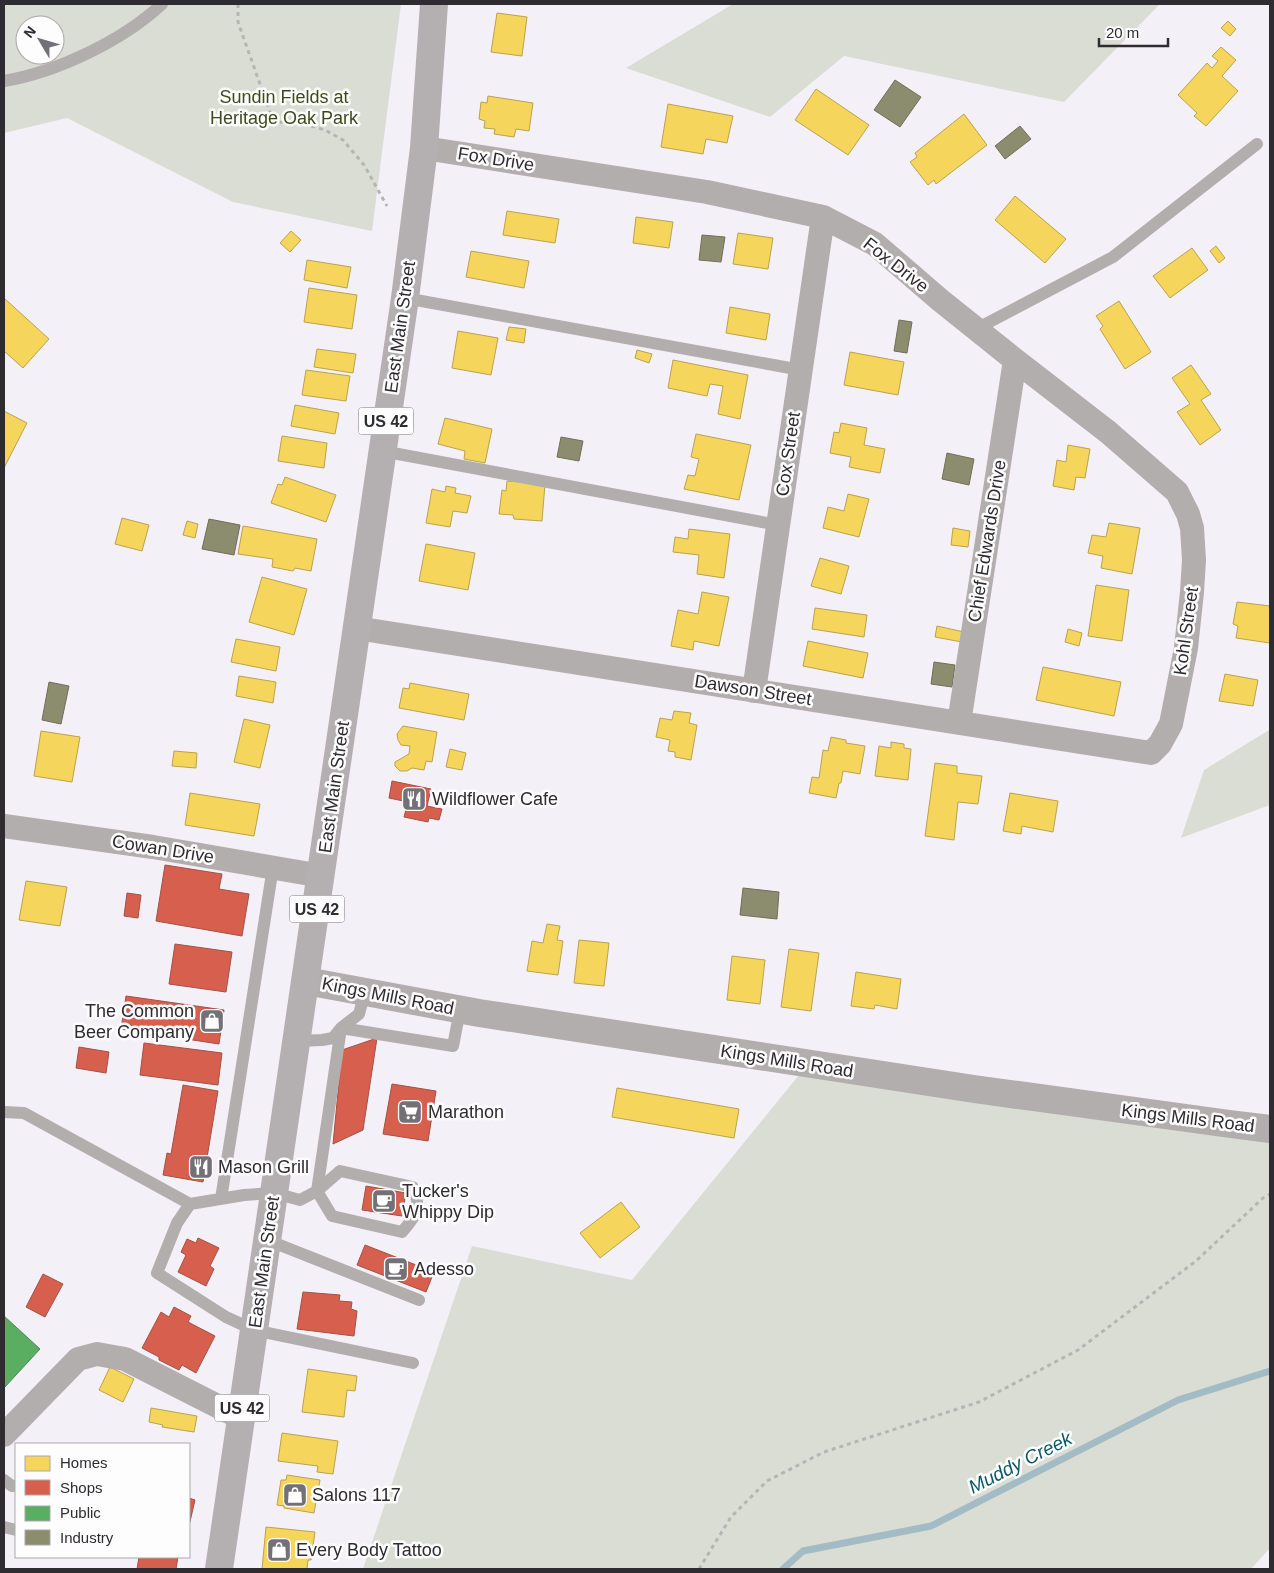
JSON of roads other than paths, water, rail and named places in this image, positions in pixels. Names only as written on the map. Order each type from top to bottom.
[{"type":"main road","name":"East Main Street","points":[[219,1569],[322,876],[356,628],[405,298],[424,148],[434,4]]},
{"type":"street","name":"Fox Drive","points":[[424,148],[707,192],[823,217],[875,244],[976,329],[1108,432],[1176,492],[1182,503]]},
{"type":"street","name":"Cox Street","points":[[754,691],[823,217]]},
{"type":"street","name":"Chief Edwards Drive","points":[[959,723],[1015,360]]},
{"type":"street","name":"Kohl Street","points":[[1151,752],[1160,744],[1171,724],[1186,648],[1194,560],[1192,528],[1182,503]]},
{"type":"street","name":"Dawson Street","points":[[356,628],[1151,752]]},
{"type":"street","name":"Cowan Drive","points":[[4,826],[153,847],[322,876]]},
{"type":"street","name":"Kings Mills Road","points":[[306,981],[460,1010],[974,1089],[1270,1129]]},
{"type":"street","points":[[4,1435],[78,1359],[97,1354],[125,1359],[241,1418]]},
{"type":"lane","points":[[4,81],[44,70],[106,44],[162,4]]},
{"type":"lane","points":[[976,329],[1113,257],[1257,144]]},
{"type":"lane","points":[[405,298],[801,370]]},
{"type":"lane","points":[[382,451],[778,525]]},
{"type":"lane","points":[[221,1199],[273,868]]},
{"type":"lane","points":[[297,1041],[333,1038],[341,1028],[359,1014],[365,992]]},
{"type":"lane","points":[[341,1028],[453,1046],[460,1010]]},
{"type":"lane","points":[[4,1112],[24,1113],[190,1204],[244,1195],[274,1193],[300,1200],[317,1191],[340,1171],[413,1187],[417,1197],[418,1209],[411,1222],[402,1232],[332,1216],[317,1191],[341,1028]]},
{"type":"lane","points":[[190,1204],[177,1223],[157,1274],[226,1317],[254,1330],[413,1363]]},
{"type":"lane","points":[[267,1240],[419,1300]]},
{"type":"lane","points":[[4,1480],[15,1486]]},
{"type":"waterway","name":"Muddy Creek","points":[[783,1569],[803,1551],[931,1526],[1178,1400],[1270,1371]]},
{"type":"place","name":"Wildflower Cafe","points":[[414,799]]},
{"type":"place","name":"The Common Beer Company","points":[[212,1021]]},
{"type":"place","name":"Marathon","points":[[410,1112]]},
{"type":"place","name":"Mason Grill","points":[[201,1167]]},
{"type":"place","name":"Tucker's Whippy Dip","points":[[384,1201]]},
{"type":"place","name":"Adesso","points":[[396,1269]]},
{"type":"place","name":"Salons 117","points":[[295,1495]]},
{"type":"place","name":"Every Body Tattoo","points":[[279,1550]]},
{"type":"park label","name":"Sundin Fields at Heritage Oak Park","points":[[284,107]]}]
